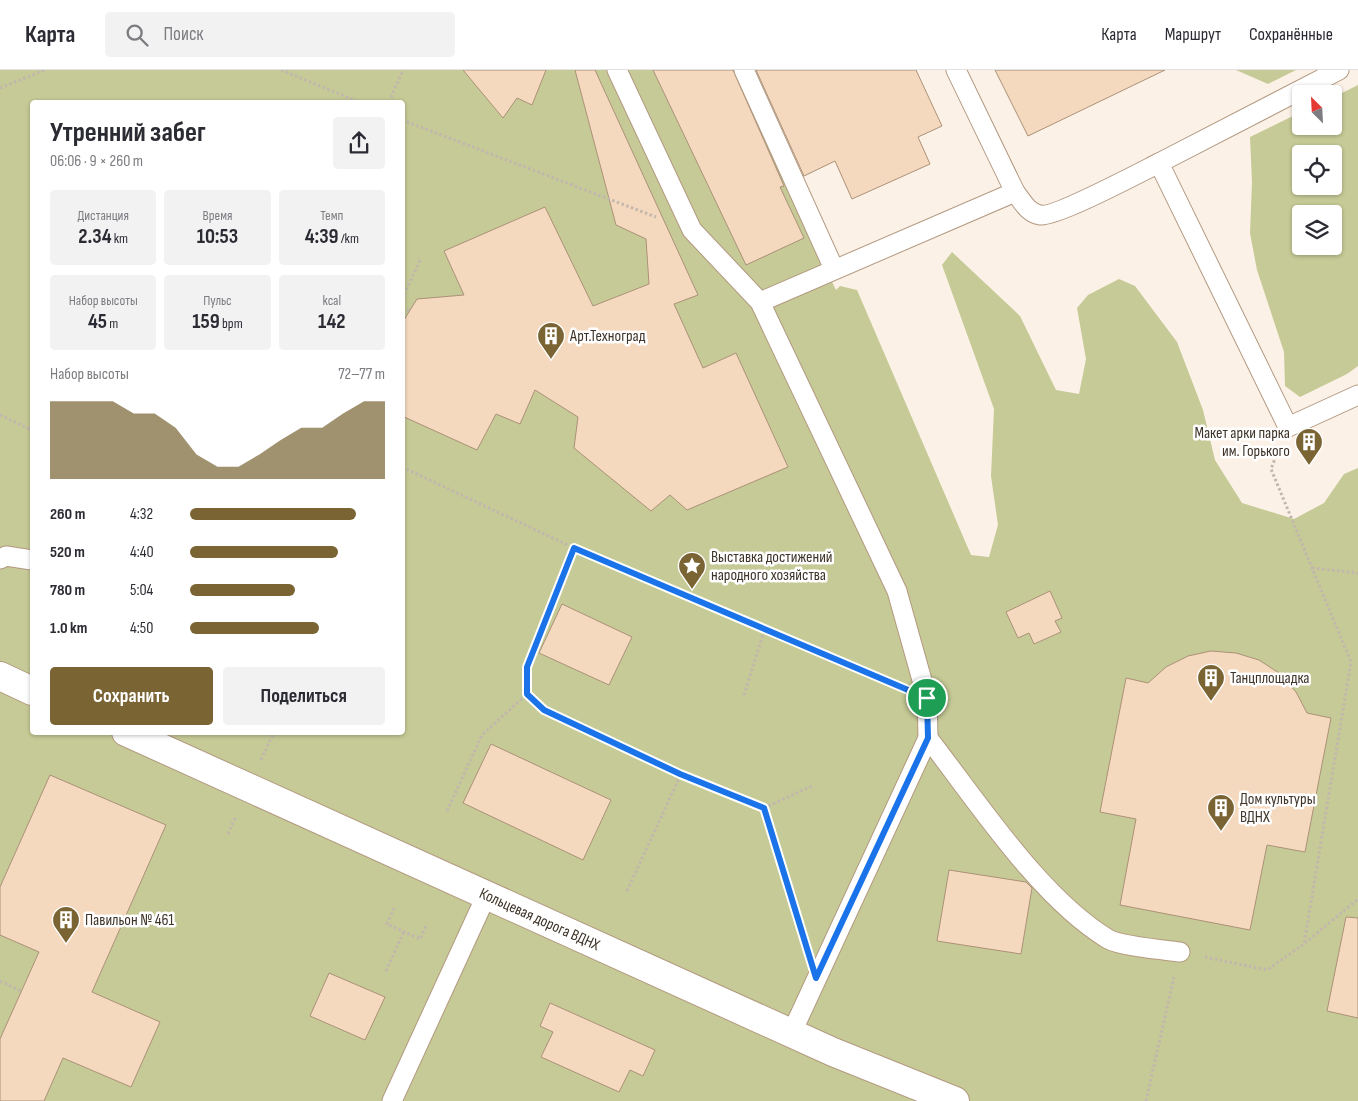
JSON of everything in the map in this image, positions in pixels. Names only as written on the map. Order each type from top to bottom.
[{"type":"street","points":[[0,676],[30,690]]},
{"type":"street","name":"Кольцевая дорога ВДНХ","points":[[133,735],[792,1032],[832,1052],[955,1101]]},
{"type":"lane","points":[[617,70],[692,230],[760,302],[897,590],[927,698],[928,738],[792,1032]]},
{"type":"lane","points":[[744,70],[834,269]]},
{"type":"lane","points":[[956,70],[1015,192],[1027,208],[1034,213],[1044,216],[1066,208],[1159,163],[1339,70]]},
{"type":"lane","points":[[1159,163],[1288,427],[1358,395]]},
{"type":"lane","points":[[760,302],[1015,192]]},
{"type":"lane","points":[[0,559],[6,556],[30,560]]},
{"type":"lane","points":[[928,738],[1011,846],[1060,902],[1110,940],[1180,952]]},
{"type":"lane","points":[[392,1101],[487,894]]},
{"type":"path","points":[[0,88],[45,70]]},
{"type":"path","points":[[281,70],[354,100]]},
{"type":"path","points":[[390,100],[403,70]]},
{"type":"path","points":[[405,121],[692,230]]},
{"type":"path","points":[[405,293],[421,258]]},
{"type":"path","points":[[405,309],[410,311]]},
{"type":"path","points":[[0,415],[30,429]]},
{"type":"path","points":[[1288,427],[1271,469],[1351,662],[1304,944]]},
{"type":"path","points":[[405,468],[574,548],[764,631],[927,698]]},
{"type":"path","points":[[574,548],[527,667],[527,694],[544,710],[680,774],[764,808],[812,786]]},
{"type":"path","points":[[1312,568],[1358,573]]},
{"type":"path","points":[[744,695],[764,631]]},
{"type":"path","points":[[447,811],[482,736],[527,694]]},
{"type":"path","points":[[258,767],[273,735]]},
{"type":"path","points":[[627,891],[680,774]]},
{"type":"path","points":[[764,808],[816,978]]},
{"type":"path","points":[[228,834],[237,813]]},
{"type":"path","points":[[1146,1101],[1180,952],[1267,970],[1304,944],[1358,899]]},
{"type":"path","points":[[394,908],[387,924],[420,939],[427,924]]},
{"type":"path","points":[[386,971],[404,931]]},
{"type":"path","points":[[0,982],[21,991]]},
{"type":"green space","name":"Выставка достижений народного хозяйства","points":[[0,70],[750,70],[823,221],[807,230],[836,290],[840,286],[857,290],[971,555],[989,557],[998,525],[991,476],[994,409],[942,265],[952,252],[1020,316],[1056,390],[1079,394],[1086,359],[1077,308],[1088,295],[1119,279],[1135,286],[1177,342],[1203,410],[1215,460],[1242,503],[1294,519],[1324,503],[1344,474],[1358,468],[1358,1101],[0,1101]]},
{"type":"green space","points":[[1236,70],[1296,70],[1268,84]]},
{"type":"green space","points":[[1358,85],[1358,366],[1347,374],[1300,397],[1285,386],[1284,352],[1257,270],[1250,233],[1252,182],[1250,137],[1292,116],[1292,135],[1342,135],[1342,93]]},
{"type":"building","points":[[463,70],[546,70],[532,105],[517,98],[503,118]]},
{"type":"building","name":"Арт.Техноград","points":[[575,70],[595,70],[698,295],[674,304],[703,368],[736,353],[788,467],[687,510],[670,495],[651,511],[574,448],[578,417],[535,390],[520,424],[496,414],[477,450],[405,417],[405,318],[417,299],[464,295],[444,251],[545,207],[593,306],[649,284],[646,239],[616,225]]},
{"type":"building","points":[[653,70],[733,70],[784,186],[780,187],[804,238],[746,265]]},
{"type":"building","points":[[756,70],[916,70],[942,126],[918,137],[930,164],[852,199],[835,161],[804,176]]},
{"type":"building","points":[[995,70],[1165,70],[1028,136]]},
{"type":"building","points":[[1050,591],[1062,618],[1055,621],[1061,632],[1034,644],[1029,633],[1018,638],[1006,612]]},
{"type":"building","points":[[562,604],[632,637],[609,685],[539,653]]},
{"type":"building","name":"Дом культуры ВДНХ","points":[[1211,651],[1236,653],[1259,660],[1279,673],[1296,692],[1307,713],[1331,718],[1305,852],[1267,845],[1250,930],[1120,905],[1136,819],[1100,812],[1126,678],[1148,683],[1166,667],[1188,656]]},
{"type":"building","points":[[491,744],[611,800],[583,860],[463,803]]},
{"type":"building","name":"Павильон № 461","points":[[50,775],[166,825],[92,992],[160,1022],[131,1087],[63,1058],[44,1101],[0,1101],[0,1039],[39,952],[0,935],[0,887]]},
{"type":"building","points":[[949,870],[1026,882],[1032,888],[1021,954],[937,941]]},
{"type":"building","points":[[1346,917],[1358,918],[1358,1018],[1327,1011]]},
{"type":"building","points":[[329,973],[385,997],[365,1040],[310,1016]]},
{"type":"building","points":[[550,1003],[655,1050],[643,1076],[630,1070],[619,1092],[541,1057],[553,1032],[540,1026]]},
{"type":"place","name":"Арт.Техноград","points":[[551,360]]},
{"type":"place","name":"Макет арки парка им. Горького","points":[[1309,466]]},
{"type":"place","name":"Выставка достижений народного хозяйства","points":[[692,590]]},
{"type":"place","name":"Танцплощадка","points":[[1211,702]]},
{"type":"place","name":"Дом культуры ВДНХ","points":[[1221,832]]},
{"type":"place","name":"Павильон № 461","points":[[66,944]]},
{"type":"route","points":[[574,548],[764,631],[927,698],[928,738],[816,978],[764,808],[680,774],[544,710],[527,694],[527,667],[574,548]]}]
